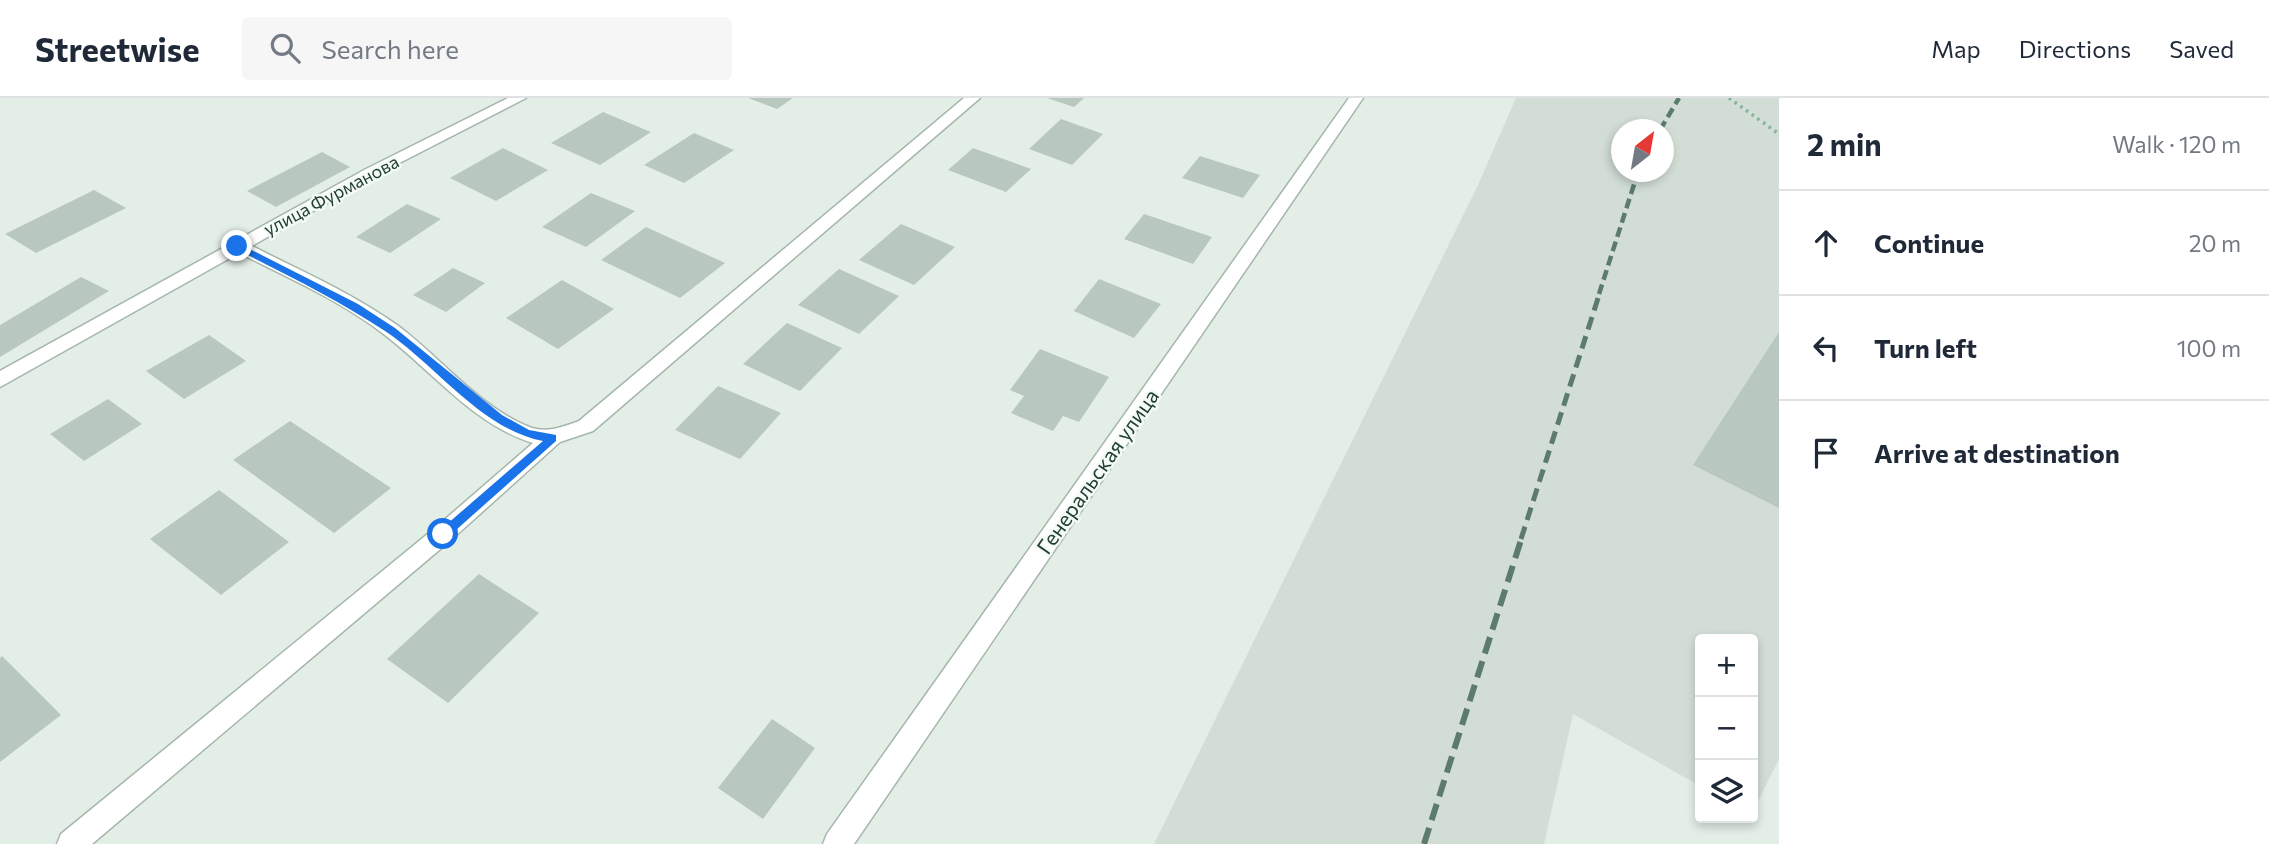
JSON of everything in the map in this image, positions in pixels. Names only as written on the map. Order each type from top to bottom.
[{"type":"street","name":"улица Фурманова","points":[[0,380],[371,172],[519,98]]},
{"type":"street","points":[[71,844],[443,534],[552,438],[586,426],[597,418],[973,98]]},
{"type":"street","name":"Генеральская улица","points":[[837,844],[1356,98]]},
{"type":"street","points":[[237,246],[355,307],[383,325],[498,417],[527,434],[552,438]]},
{"type":"path","points":[[1729,98],[1779,134]]},
{"type":"shaded area","points":[[1516,98],[1779,98],[1779,759],[1758,801],[1758,634],[1695,634],[1695,783],[1573,714],[1544,844],[1154,844],[1478,185]]},
{"type":"building","points":[[748,98],[793,98],[777,109]]},
{"type":"building","points":[[1047,98],[1084,98],[1074,107]]},
{"type":"building","points":[[603,112],[651,132],[600,165],[551,143]]},
{"type":"building","points":[[1061,119],[1103,134],[1072,165],[1029,149]]},
{"type":"building","points":[[694,133],[734,150],[684,183],[644,165]]},
{"type":"building","points":[[503,148],[548,170],[496,201],[450,178]]},
{"type":"building","points":[[973,148],[1031,169],[1006,192],[948,170]]},
{"type":"building","points":[[322,152],[350,167],[276,207],[247,191]]},
{"type":"building","points":[[1200,156],[1260,175],[1243,198],[1182,178]]},
{"type":"building","points":[[94,190],[126,208],[36,253],[5,234]]},
{"type":"building","points":[[591,193],[635,211],[586,247],[542,227]]},
{"type":"building","points":[[407,204],[441,219],[390,253],[356,237]]},
{"type":"building","points":[[1144,214],[1212,237],[1193,264],[1124,239]]},
{"type":"building","points":[[901,224],[955,247],[914,285],[859,260]]},
{"type":"building","points":[[646,227],[725,263],[680,298],[601,260]]},
{"type":"building","points":[[453,268],[485,283],[446,312],[413,295]]},
{"type":"building","points":[[839,269],[899,296],[859,334],[798,305]]},
{"type":"building","points":[[81,277],[109,291],[0,357],[0,325]]},
{"type":"building","points":[[1099,279],[1161,304],[1134,338],[1074,311]]},
{"type":"building","points":[[562,280],[614,309],[558,349],[506,318]]},
{"type":"building","points":[[787,323],[842,348],[800,391],[743,364]]},
{"type":"building","points":[[1779,332],[1779,508],[1693,465]]},
{"type":"building","points":[[209,335],[246,361],[184,399],[146,371]]},
{"type":"building","points":[[1040,349],[1109,377],[1079,422],[1063,416],[1053,431],[1011,413],[1024,396],[1010,390]]},
{"type":"building","points":[[718,386],[781,413],[740,459],[675,430]]},
{"type":"building","points":[[108,399],[142,424],[84,461],[50,434]]},
{"type":"building","points":[[290,421],[391,488],[334,533],[233,460]]},
{"type":"building","points":[[219,490],[289,542],[221,595],[150,539]]},
{"type":"building","points":[[479,574],[539,613],[448,703],[387,659]]},
{"type":"building","points":[[2,656],[61,715],[0,762],[0,658]]},
{"type":"building","points":[[772,719],[815,748],[763,819],[718,788]]},
{"type":"railway","points":[[1667,119],[1679,98]]},
{"type":"railway","points":[[1599,294],[1635,182]]},
{"type":"railway","points":[[1521,539],[1600,292]]},
{"type":"railway","points":[[1424,844],[1522,537]]},
{"type":"route","points":[[237,246],[355,307],[392,331],[498,417],[527,434],[552,438],[443,534]]}]
